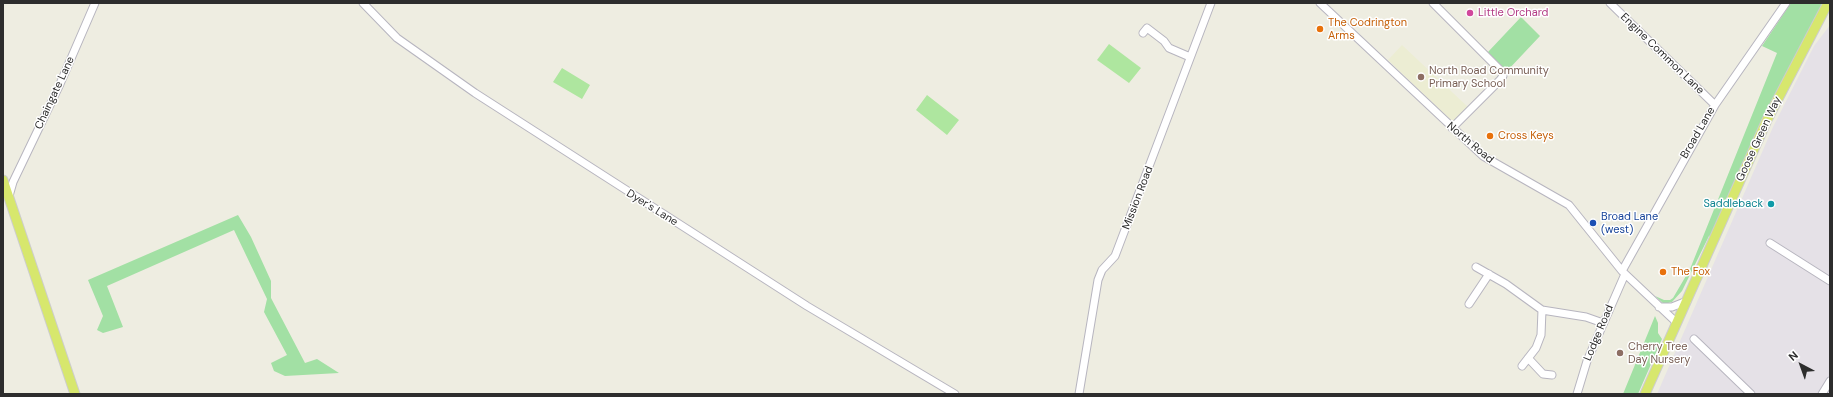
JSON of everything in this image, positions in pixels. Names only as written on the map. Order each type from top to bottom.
[{"type":"main road","name":"Goose Green Way","points":[[1645,394],[1766,120],[1828,3]]},
{"type":"main road","points":[[7,182],[9,196],[75,394]]},
{"type":"street","name":"Chaingate Lane","points":[[7,182],[60,84],[95,3]]},
{"type":"street","name":"Dyer's Lane","points":[[363,3],[396,38],[475,92],[800,302],[955,394]]},
{"type":"street","name":"Mission Road","points":[[1079,394],[1098,280],[1102,270],[1116,256],[1211,3]]},
{"type":"street","name":"North Road","points":[[1320,3],[1452,128],[1492,162],[1569,205],[1624,273],[1676,322]]},
{"type":"street","points":[[1433,3],[1502,72],[1503,76],[1452,128]]},
{"type":"street","name":"Engine Common Lane","points":[[1610,3],[1715,105]]},
{"type":"street","name":"Broad Lane","points":[[1624,273],[1715,105],[1786,3]]},
{"type":"street","points":[[1143,33],[1147,28],[1164,41],[1169,48],[1190,57]]},
{"type":"street","points":[[1770,243],[1830,281]]},
{"type":"street","points":[[1476,267],[1489,274],[1542,310],[1586,317],[1603,323]]},
{"type":"street","name":"Lodge Road","points":[[1577,394],[1587,361],[1624,273]]},
{"type":"street","points":[[1469,304],[1489,274]]},
{"type":"street","points":[[1659,307],[1672,307],[1686,301]]},
{"type":"street","points":[[1522,366],[1536,348],[1541,335],[1542,310]]},
{"type":"street","points":[[1694,339],[1751,394]]},
{"type":"street","points":[[1528,358],[1543,374],[1552,375]]},
{"type":"street","points":[[1822,394],[1830,381]]},
{"type":"shaded area","points":[[1830,25],[1830,394],[1657,394],[1773,127],[1814,46]]},
{"type":"shaded area","name":"North Road Community Primary School","points":[[1402,45],[1469,108],[1454,123],[1388,60]]},
{"type":"green space","points":[[1791,3],[1824,3],[1768,108],[1712,235],[1709,236],[1682,291],[1672,302],[1664,304],[1655,296],[1664,300],[1670,300],[1673,298],[1690,269],[1777,53],[1762,46]]},
{"type":"green space","name":"North Road Community Primary School","points":[[1521,17],[1540,36],[1507,71],[1488,52]]},
{"type":"green space","points":[[1109,44],[1141,68],[1129,83],[1097,60]]},
{"type":"green space","points":[[562,68],[590,85],[582,99],[553,82]]},
{"type":"green space","points":[[927,95],[959,120],[947,135],[916,110]]},
{"type":"green space","points":[[238,215],[251,237],[271,281],[271,298],[305,363],[317,359],[339,373],[285,376],[274,371],[271,363],[287,355],[264,312],[267,299],[234,230],[107,286],[123,327],[103,333],[97,330],[103,316],[88,280]]},
{"type":"green space","points":[[1655,316],[1658,323],[1658,333],[1662,339],[1638,394],[1623,394]]},
{"type":"place","name":"Little Orchard","points":[[1470,13]]},
{"type":"place","name":"The Codrington Arms","points":[[1320,29]]},
{"type":"place","name":"North Road Community Primary School","points":[[1421,77]]},
{"type":"place","name":"Cross Keys","points":[[1490,136]]},
{"type":"place","name":"Saddleback","points":[[1771,204]]},
{"type":"place","name":"Broad Lane (west)","points":[[1593,223]]},
{"type":"place","name":"The Fox","points":[[1663,272]]},
{"type":"place","name":"Cherry Tree Day Nursery","points":[[1620,353]]}]
